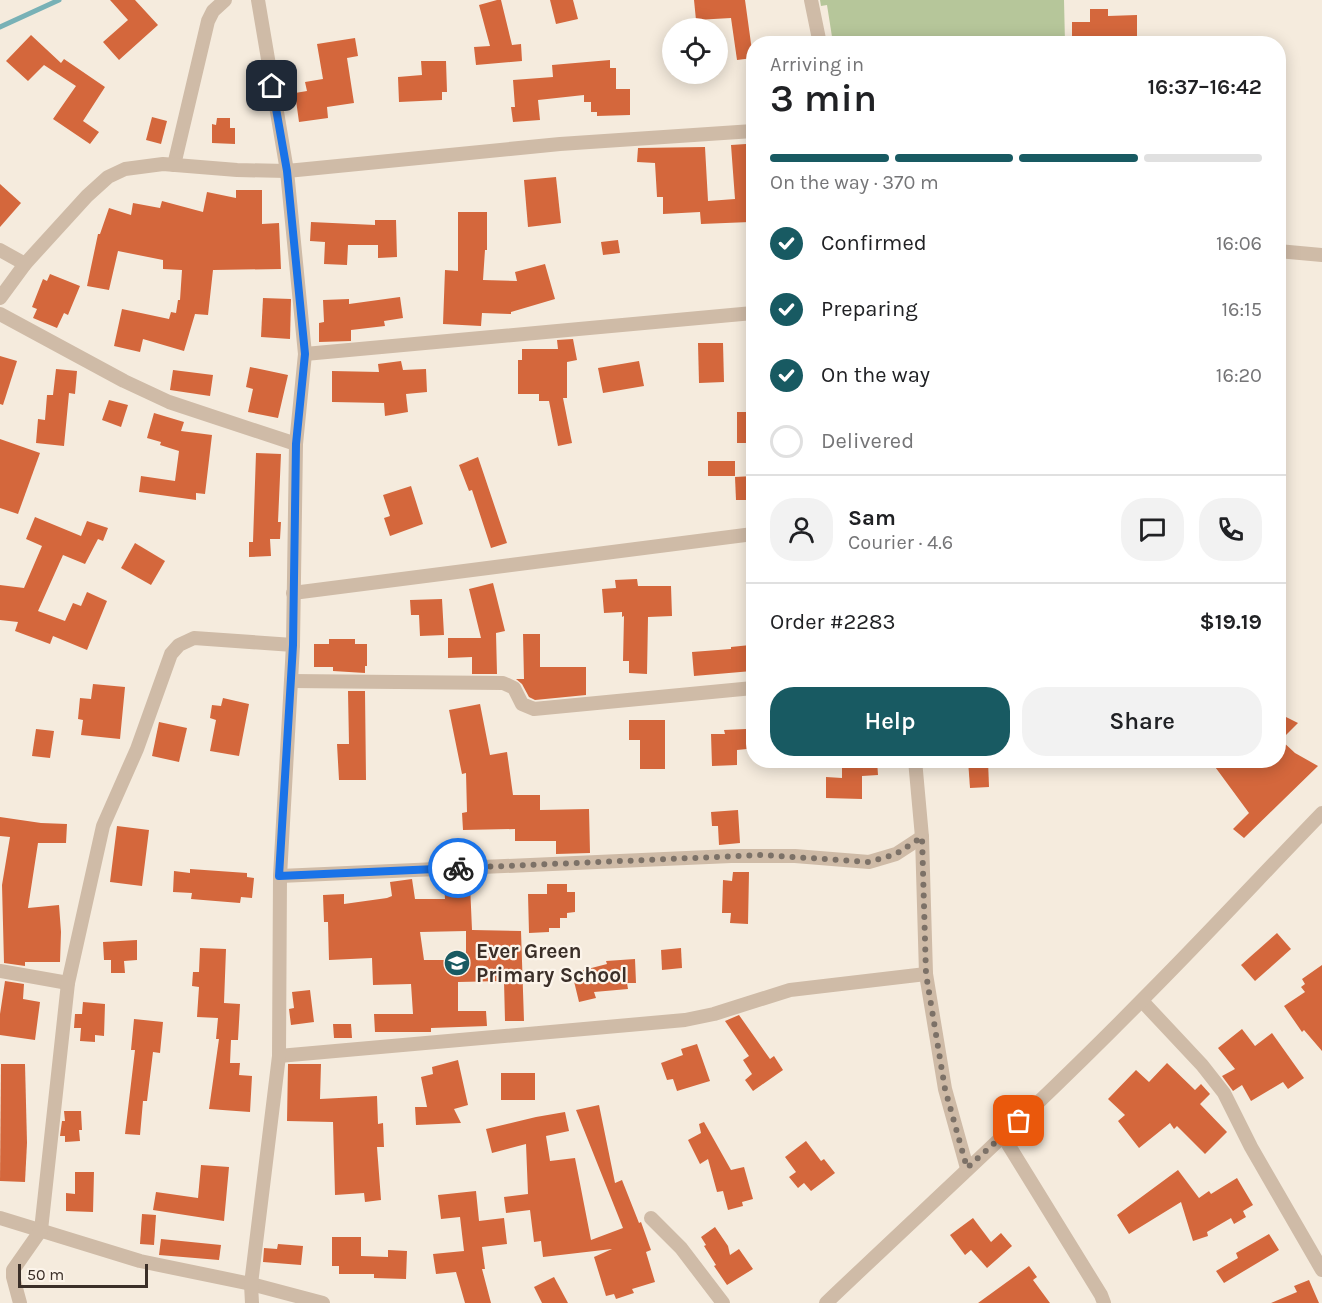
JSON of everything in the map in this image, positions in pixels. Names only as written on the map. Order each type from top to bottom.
[{"type":"street","points":[[174,165],[208,21],[213,11],[225,0]]},
{"type":"street","points":[[252,1303],[251,1284],[279,1056],[279,876],[293,645],[296,444],[305,354],[287,171],[258,0]]},
{"type":"street","points":[[811,0],[818,36]]},
{"type":"street","points":[[0,298],[25,264],[87,196],[108,177],[125,169],[174,165],[287,171],[560,144],[746,131]]},
{"type":"street","points":[[0,250],[25,264]]},
{"type":"street","points":[[1286,252],[1322,255]]},
{"type":"street","points":[[0,314],[124,381],[169,402],[296,444]]},
{"type":"street","points":[[305,354],[746,314]]},
{"type":"street","points":[[293,593],[746,535]]},
{"type":"street","points":[[20,1303],[13,1270],[41,1230],[68,982],[103,826],[137,749],[171,654],[179,645],[194,638],[293,645]]},
{"type":"street","points":[[291,681],[503,684],[514,688],[522,704],[534,709],[746,689]]},
{"type":"street","points":[[916,768],[922,837],[926,974],[945,1089],[967,1168]]},
{"type":"street","points":[[826,1303],[967,1168],[1004,1136],[1142,1001],[1322,813]]},
{"type":"street","points":[[279,876],[742,855],[795,856],[869,862],[896,854],[922,837]]},
{"type":"street","points":[[0,971],[68,982]]},
{"type":"street","points":[[279,1056],[685,1020],[714,1014],[790,990],[926,974]]},
{"type":"street","points":[[1142,1001],[1202,1065],[1224,1093],[1251,1147],[1322,1270]]},
{"type":"street","points":[[1004,1136],[1104,1303]]},
{"type":"street","points":[[0,1218],[140,1261],[251,1284],[322,1303]]},
{"type":"street","points":[[651,1218],[681,1248],[723,1303]]},
{"type":"green space","points":[[820,0],[1064,0],[1065,36],[832,36],[827,5],[821,6]]},
{"type":"building","points":[[110,0],[135,0],[158,25],[119,60],[103,42],[128,20]]},
{"type":"building","points":[[501,0],[512,45],[521,44],[522,61],[476,65],[474,47],[490,46],[479,5]]},
{"type":"building","points":[[550,0],[573,0],[578,19],[556,24]]},
{"type":"building","points":[[694,0],[745,0],[750,36],[746,36],[746,59],[737,60],[731,18],[696,18]]},
{"type":"building","points":[[1090,9],[1108,9],[1108,16],[1137,15],[1137,36],[1072,36],[1072,22],[1090,22]]},
{"type":"building","points":[[31,35],[61,63],[64,59],[105,87],[83,121],[99,132],[90,144],[53,119],[76,86],[44,65],[28,81],[6,61]]},
{"type":"building","points":[[355,38],[358,56],[347,58],[354,103],[327,107],[328,118],[299,122],[295,93],[307,91],[305,82],[323,79],[317,44]]},
{"type":"building","points":[[610,60],[610,68],[616,68],[616,89],[630,89],[630,115],[597,116],[597,112],[591,112],[591,102],[584,102],[584,95],[538,100],[540,120],[513,122],[511,107],[515,107],[513,80],[553,77],[552,65]]},
{"type":"building","points":[[421,61],[446,61],[447,92],[442,92],[442,100],[399,102],[398,77],[422,75]]},
{"type":"building","points":[[152,117],[167,121],[161,144],[146,140]]},
{"type":"building","points":[[217,118],[230,118],[230,128],[235,128],[235,144],[212,143],[212,124],[216,125]]},
{"type":"building","points":[[746,144],[746,222],[701,224],[700,212],[663,214],[663,197],[657,197],[655,163],[637,162],[638,148],[705,147],[708,201],[735,199],[731,145]]},
{"type":"building","points":[[556,177],[561,223],[528,227],[524,180]]},
{"type":"building","points":[[0,184],[21,203],[0,227]]},
{"type":"building","points":[[236,190],[262,190],[262,224],[279,223],[281,269],[213,270],[208,315],[195,314],[184,351],[143,339],[140,352],[114,346],[122,309],[169,319],[171,312],[176,313],[178,300],[180,300],[182,270],[163,269],[163,260],[118,251],[109,290],[87,286],[98,234],[100,234],[109,208],[131,215],[133,203],[160,208],[162,201],[203,212],[207,192],[236,198]]},
{"type":"building","points":[[458,212],[487,212],[487,250],[485,250],[483,280],[517,281],[515,272],[545,264],[555,299],[511,312],[511,314],[482,313],[481,326],[443,324],[445,270],[458,271]]},
{"type":"building","points":[[375,220],[396,220],[397,257],[378,258],[378,245],[348,245],[347,265],[324,264],[325,242],[310,241],[311,222],[375,225]]},
{"type":"building","points":[[618,240],[620,253],[603,255],[601,242]]},
{"type":"building","points":[[50,274],[80,286],[68,315],[64,313],[57,328],[33,318],[37,309],[32,307],[43,279],[47,281]]},
{"type":"building","points":[[400,297],[403,318],[384,321],[385,326],[351,330],[351,341],[319,342],[319,323],[324,322],[323,300],[349,299],[349,304]]},
{"type":"building","points":[[263,298],[291,299],[290,339],[261,337]]},
{"type":"building","points":[[573,339],[577,360],[567,362],[567,398],[563,398],[572,443],[558,446],[549,401],[539,401],[539,394],[518,394],[518,360],[522,360],[522,349],[558,349],[557,340]]},
{"type":"building","points":[[698,343],[723,343],[724,382],[699,383]]},
{"type":"building","points":[[0,356],[17,361],[3,405],[0,404]]},
{"type":"building","points":[[401,361],[403,370],[426,369],[427,392],[406,394],[408,412],[385,416],[384,403],[332,402],[332,371],[379,372],[378,364]]},
{"type":"building","points":[[639,361],[644,386],[603,393],[598,368]]},
{"type":"building","points":[[250,367],[288,375],[278,418],[248,412],[253,389],[246,387]]},
{"type":"building","points":[[56,369],[77,371],[75,394],[69,393],[64,446],[36,443],[38,419],[45,420],[47,395],[53,395]]},
{"type":"building","points":[[173,370],[213,375],[210,396],[170,390]]},
{"type":"building","points":[[109,400],[128,405],[121,427],[102,420]]},
{"type":"building","points":[[737,412],[746,412],[746,443],[737,443]]},
{"type":"building","points":[[154,413],[184,422],[181,431],[212,435],[205,494],[196,493],[196,500],[139,492],[141,476],[175,481],[179,451],[147,438]]},
{"type":"building","points":[[0,439],[40,453],[18,514],[0,508]]},
{"type":"building","points":[[256,453],[281,454],[278,522],[281,522],[280,539],[270,539],[271,556],[249,557],[249,542],[253,542]]},
{"type":"building","points":[[478,457],[507,543],[491,548],[472,490],[469,491],[459,465]]},
{"type":"building","points":[[708,461],[735,461],[735,476],[708,476]]},
{"type":"building","points":[[746,476],[746,500],[736,500],[735,477]]},
{"type":"building","points":[[411,486],[423,524],[390,536],[384,518],[390,516],[383,495]]},
{"type":"building","points":[[35,517],[81,536],[87,521],[108,528],[103,541],[98,539],[85,564],[63,555],[38,611],[65,621],[73,603],[81,606],[87,592],[107,601],[87,650],[53,636],[50,644],[15,631],[18,622],[0,620],[0,585],[24,588],[42,546],[26,539]]},
{"type":"building","points":[[135,543],[165,561],[151,585],[121,568]]},
{"type":"building","points":[[637,579],[638,586],[671,586],[672,616],[648,617],[647,674],[629,673],[629,661],[623,661],[624,616],[622,617],[622,612],[604,613],[602,589],[616,588],[615,580]]},
{"type":"building","points":[[493,583],[505,631],[496,633],[497,674],[472,674],[472,657],[448,658],[448,638],[481,638],[469,589]]},
{"type":"building","points":[[442,599],[444,635],[420,636],[419,615],[411,615],[410,600]]},
{"type":"building","points":[[523,634],[540,634],[540,667],[586,667],[586,695],[535,700],[529,697],[522,684],[516,679],[524,679]]},
{"type":"building","points":[[329,639],[355,639],[355,644],[367,644],[365,673],[333,671],[333,667],[314,667],[314,644],[329,644]]},
{"type":"building","points":[[746,645],[746,672],[694,676],[692,652],[731,649],[731,647]]},
{"type":"building","points":[[93,684],[125,687],[120,739],[81,735],[83,720],[78,719],[80,698],[91,699]]},
{"type":"building","points":[[348,691],[365,691],[366,780],[339,780],[337,744],[349,744]]},
{"type":"building","points":[[223,698],[249,704],[239,756],[210,751],[216,720],[210,718],[212,705],[221,706]]},
{"type":"building","points":[[480,704],[490,755],[507,752],[513,795],[540,795],[540,810],[589,809],[590,853],[556,854],[556,841],[515,841],[515,829],[463,830],[462,813],[467,812],[466,773],[462,774],[449,710]]},
{"type":"building","points":[[1286,717],[1298,723],[1286,735]]},
{"type":"building","points":[[629,720],[665,720],[665,769],[640,769],[640,740],[629,740]]},
{"type":"building","points":[[159,722],[187,728],[179,762],[152,756]]},
{"type":"building","points":[[36,729],[54,731],[50,758],[32,756]]},
{"type":"building","points":[[746,729],[746,749],[737,750],[737,765],[712,766],[711,734],[725,734],[724,730]]},
{"type":"building","points":[[1286,745],[1295,753],[1318,766],[1244,838],[1233,829],[1249,813],[1216,768],[1286,768]]},
{"type":"building","points":[[842,768],[878,768],[878,775],[862,776],[862,799],[826,798],[826,777],[842,778]]},
{"type":"building","points":[[969,768],[988,768],[989,787],[970,788]]},
{"type":"building","points":[[738,810],[740,843],[719,845],[718,826],[712,826],[711,812]]},
{"type":"building","points":[[0,817],[67,824],[66,843],[38,843],[28,908],[59,905],[60,962],[25,962],[25,966],[4,963],[2,885],[10,837],[0,836]]},
{"type":"building","points":[[117,826],[149,830],[142,886],[110,882]]},
{"type":"building","points":[[190,869],[247,873],[247,877],[254,878],[252,898],[241,897],[240,903],[191,899],[192,893],[173,892],[174,871],[190,873]]},
{"type":"building","points":[[733,872],[749,872],[748,924],[730,923],[731,913],[722,913],[723,880],[732,881]]},
{"type":"building","points":[[412,879],[415,899],[445,899],[444,884],[470,884],[472,930],[521,931],[524,1021],[505,1021],[504,981],[458,982],[458,1011],[486,1011],[487,1026],[431,1028],[431,1032],[375,1032],[374,1014],[413,1014],[411,984],[373,985],[372,958],[329,960],[328,922],[324,922],[323,895],[344,894],[344,904],[387,898],[392,896],[390,882]],"holes":[[[466,931],[466,960],[424,960],[420,932]]]},
{"type":"building","points":[[547,884],[567,884],[567,892],[575,892],[575,912],[567,913],[567,918],[560,918],[560,928],[549,928],[549,932],[529,933],[528,894],[547,894]]},
{"type":"building","points":[[1277,933],[1291,949],[1255,981],[1241,965]]},
{"type":"building","points":[[137,940],[137,960],[124,961],[125,973],[111,973],[111,960],[104,960],[103,942]]},
{"type":"building","points":[[200,948],[226,949],[224,1003],[240,1004],[238,1040],[231,1040],[230,1063],[240,1063],[239,1075],[252,1076],[250,1112],[209,1109],[219,1039],[216,1039],[218,1018],[197,1017],[199,987],[192,986],[193,972],[199,972]]},
{"type":"building","points":[[681,948],[682,968],[662,970],[661,950]]},
{"type":"building","points":[[635,959],[636,983],[627,983],[628,989],[594,992],[596,998],[579,1002],[572,973],[607,964],[606,961]]},
{"type":"building","points":[[1322,965],[1322,1051],[1304,1030],[1302,1032],[1284,1006],[1305,992],[1301,987],[1305,984],[1302,979]]},
{"type":"building","points":[[5,981],[24,984],[23,999],[40,1002],[35,1040],[0,1035],[0,1014]]},
{"type":"building","points":[[310,990],[314,1022],[291,1025],[289,1009],[294,1008],[292,992]]},
{"type":"building","points":[[83,1002],[105,1004],[104,1036],[95,1035],[95,1042],[80,1041],[81,1028],[74,1028],[75,1014],[82,1014]]},
{"type":"building","points":[[739,1015],[770,1059],[774,1056],[783,1070],[753,1091],[745,1080],[752,1074],[743,1060],[749,1056],[725,1021]]},
{"type":"building","points":[[134,1019],[163,1022],[160,1053],[153,1052],[147,1101],[143,1101],[140,1135],[125,1134],[135,1050],[131,1050]]},
{"type":"building","points":[[333,1024],[351,1024],[352,1038],[334,1038]]},
{"type":"building","points":[[1242,1029],[1255,1046],[1272,1033],[1304,1078],[1288,1089],[1283,1082],[1251,1101],[1242,1085],[1233,1091],[1222,1076],[1235,1069],[1218,1048]]},
{"type":"building","points":[[697,1044],[710,1081],[677,1091],[673,1079],[667,1080],[661,1063],[683,1055],[681,1049]]},
{"type":"building","points":[[458,1060],[468,1105],[454,1109],[461,1123],[416,1125],[415,1107],[427,1107],[421,1077],[433,1074],[432,1067]]},
{"type":"building","points":[[1167,1063],[1195,1090],[1201,1084],[1210,1094],[1200,1104],[1227,1132],[1205,1154],[1177,1126],[1174,1129],[1170,1123],[1139,1148],[1118,1121],[1125,1115],[1108,1099],[1136,1070],[1149,1082]]},
{"type":"building","points":[[1,1064],[25,1064],[27,1143],[25,1182],[0,1181]]},
{"type":"building","points":[[288,1064],[321,1064],[320,1099],[377,1096],[378,1124],[383,1123],[384,1147],[377,1147],[381,1200],[365,1202],[364,1193],[335,1195],[333,1122],[287,1121]]},
{"type":"building","points":[[501,1073],[535,1073],[535,1100],[501,1100]]},
{"type":"building","points":[[599,1105],[615,1183],[622,1180],[639,1223],[641,1222],[651,1250],[646,1252],[655,1282],[632,1289],[634,1293],[616,1299],[614,1294],[606,1296],[594,1257],[612,1249],[543,1257],[541,1241],[534,1242],[530,1210],[506,1213],[504,1197],[528,1194],[526,1144],[492,1153],[486,1129],[565,1112],[569,1131],[546,1136],[550,1161],[575,1158],[591,1240],[623,1228],[576,1110]]},
{"type":"building","points":[[64,1111],[81,1111],[80,1141],[65,1142],[65,1136],[60,1136],[62,1121],[65,1121]]},
{"type":"building","points":[[704,1122],[731,1170],[744,1167],[753,1199],[742,1202],[743,1206],[728,1210],[723,1191],[717,1192],[708,1159],[700,1164],[688,1140],[701,1133],[699,1124]]},
{"type":"building","points":[[806,1141],[821,1161],[824,1159],[835,1173],[811,1191],[804,1183],[798,1188],[789,1177],[796,1172],[785,1157]]},
{"type":"building","points":[[201,1165],[229,1167],[224,1221],[153,1210],[156,1192],[198,1198]]},
{"type":"building","points":[[1178,1170],[1199,1198],[1209,1191],[1211,1194],[1237,1178],[1253,1205],[1243,1211],[1246,1217],[1234,1224],[1231,1218],[1207,1232],[1208,1236],[1193,1241],[1181,1202],[1129,1234],[1117,1215]]},
{"type":"building","points":[[75,1172],[94,1172],[93,1212],[66,1211],[66,1193],[75,1194]]},
{"type":"building","points":[[476,1191],[479,1221],[504,1218],[507,1244],[482,1247],[485,1269],[482,1269],[491,1303],[465,1303],[456,1272],[436,1274],[433,1254],[464,1251],[460,1217],[441,1219],[438,1195]]},
{"type":"building","points":[[142,1214],[156,1215],[154,1245],[140,1244]]},
{"type":"building","points":[[973,1218],[991,1242],[1001,1233],[1012,1246],[987,1268],[971,1250],[965,1255],[950,1235]]},
{"type":"building","points":[[715,1227],[728,1246],[730,1255],[739,1249],[753,1269],[727,1285],[714,1266],[716,1265],[701,1237]]},
{"type":"building","points":[[1269,1234],[1279,1250],[1224,1283],[1216,1271],[1238,1258],[1236,1253]]},
{"type":"building","points":[[332,1237],[361,1237],[361,1256],[388,1257],[388,1250],[407,1251],[406,1279],[374,1278],[374,1274],[339,1274],[339,1266],[332,1266]]},
{"type":"building","points":[[161,1239],[221,1245],[219,1260],[159,1255]]},
{"type":"building","points":[[278,1244],[303,1246],[301,1265],[263,1262],[264,1248],[277,1249]]},
{"type":"building","points":[[1029,1266],[1037,1277],[1033,1280],[1050,1303],[978,1303]]},
{"type":"building","points":[[554,1277],[568,1303],[542,1303],[534,1287]]},
{"type":"building","points":[[1309,1280],[1319,1303],[1271,1303],[1297,1292],[1294,1286]]},
{"type":"waterway","points":[[0,27],[59,0]]},
{"type":"way so far","points":[[458,868],[763,855],[869,862],[896,854],[922,837],[926,974],[945,1089],[967,1168],[1019,1121]]},
{"type":"place","name":"Ever Green Primary School","points":[[457,963]]},
{"type":"route","points":[[272,86],[287,171],[305,354],[296,444],[293,645],[279,876],[458,868]]}]
